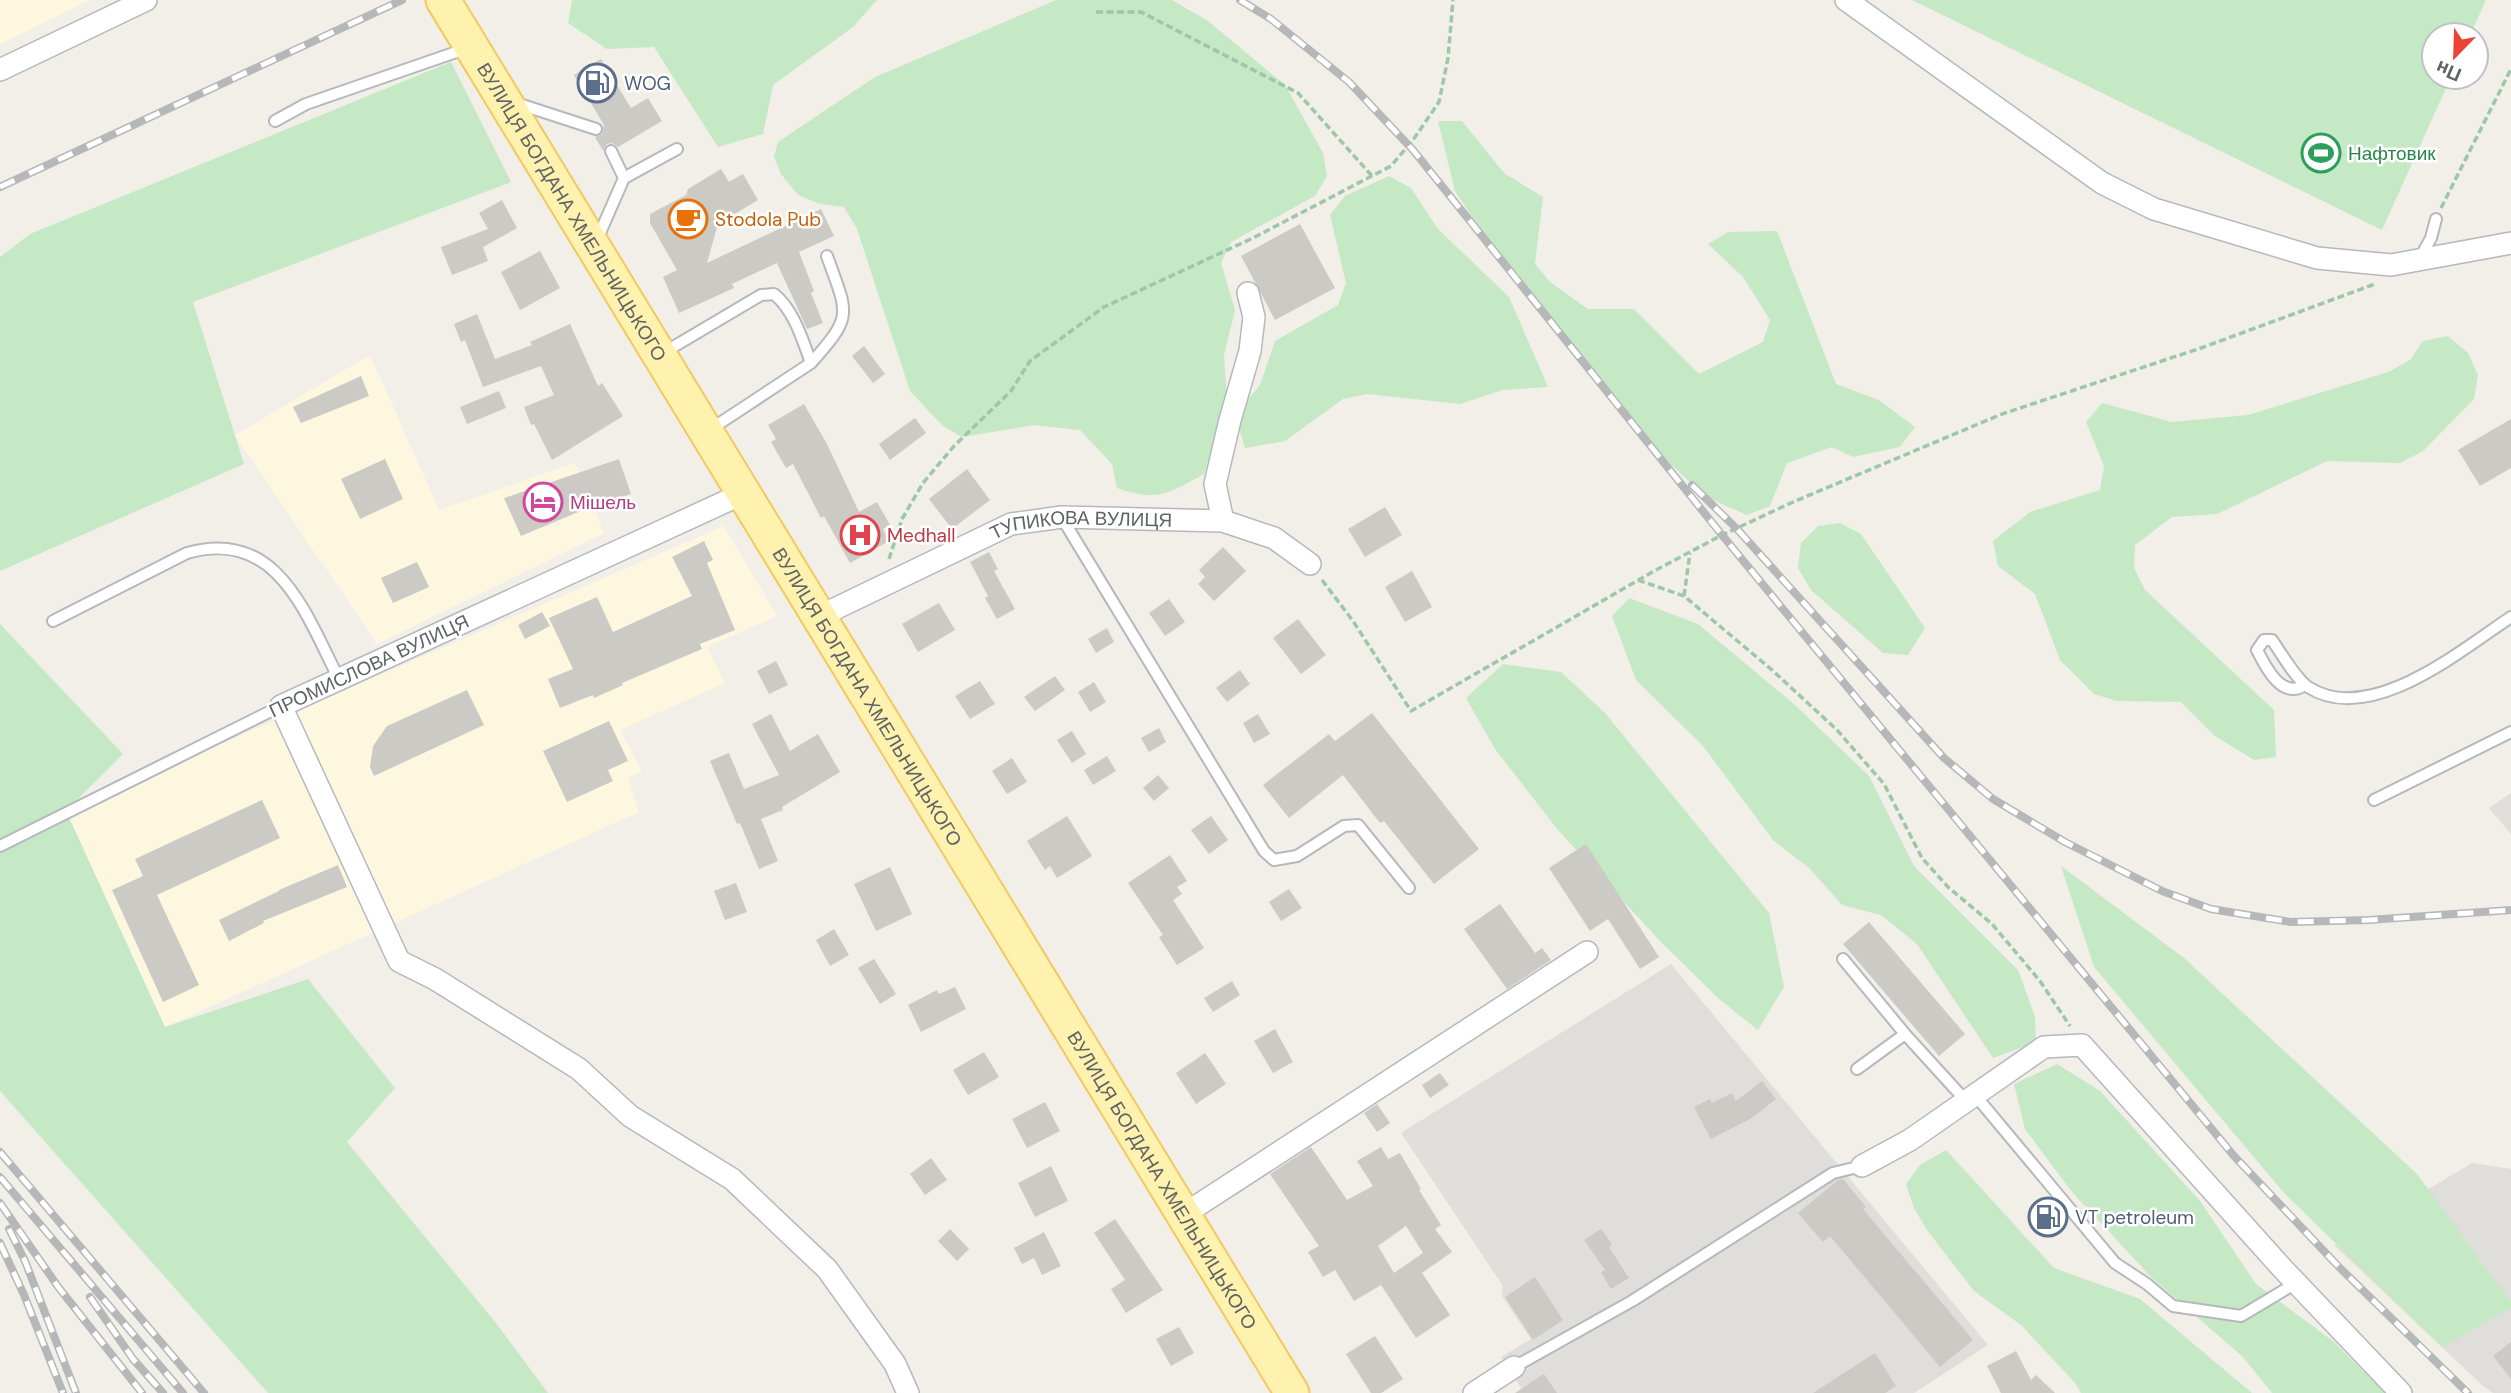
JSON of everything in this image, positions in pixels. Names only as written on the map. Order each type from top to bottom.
[{"type":"main road","name":"ВУЛИЦЯ БОГДАНА ХМЕЛЬНИЦЬКОГО","points":[[443,0],[1292,1393]]},
{"type":"street","points":[[0,70],[146,0]]},
{"type":"street","points":[[1846,0],[2102,183],[2154,209],[2317,258],[2391,265],[2511,243]]},
{"type":"street","points":[[1223,521],[1215,484],[1250,351],[1254,317],[1248,293]]},
{"type":"street","name":"ПРОМИСЛОВА ВУЛИЦЯ","points":[[281,706],[742,494]]},
{"type":"street","name":"ТУПИКОВА ВУЛИЦЯ","points":[[818,617],[1011,524],[1062,517],[1223,521],[1274,538],[1310,564]]},
{"type":"street","points":[[281,706],[400,961],[435,979],[579,1069],[630,1116],[732,1179],[827,1269],[895,1364],[908,1393]]},
{"type":"street","points":[[1183,1215],[1587,952]]},
{"type":"street","points":[[1862,1166],[1910,1140],[2044,1047],[2082,1045],[2296,1283],[2401,1393]]},
{"type":"street","points":[[1474,1393],[1514,1367]]},
{"type":"lane","points":[[275,121],[306,104],[471,47]]},
{"type":"lane","points":[[503,99],[596,129]]},
{"type":"lane","points":[[594,248],[624,178],[677,149]]},
{"type":"lane","points":[[611,152],[624,178]]},
{"type":"lane","points":[[2418,260],[2431,238],[2436,219]]},
{"type":"lane","points":[[705,433],[811,363],[831,340],[843,322],[845,307],[827,256]]},
{"type":"lane","points":[[659,356],[761,295],[774,294],[782,300],[811,363]]},
{"type":"lane","points":[[1062,517],[1264,851],[1274,860],[1297,856],[1344,826],[1359,825],[1409,888]]},
{"type":"lane","points":[[53,621],[187,553],[209,548],[233,549],[265,562],[282,577],[296,596],[339,679]]},
{"type":"lane","points":[[2305,685],[2298,690],[2289,690],[2281,685],[2264,665],[2257,650],[2259,644],[2264,640],[2272,640],[2305,685],[2321,694],[2363,696],[2385,692],[2412,681],[2511,617]]},
{"type":"lane","name":"ПРОМИСЛОВА ВУЛИЦЯ","points":[[0,846],[281,706]]},
{"type":"lane","points":[[2374,800],[2511,732]]},
{"type":"lane","points":[[1843,960],[1905,1034],[1971,1098],[2115,1263],[2147,1284],[2173,1306],[2241,1316],[2296,1283]]},
{"type":"lane","points":[[1857,1069],[1905,1034]]},
{"type":"lane","points":[[1514,1367],[1632,1301],[1833,1173],[1862,1166]]},
{"type":"path","points":[[877,589],[893,551],[902,519],[923,483],[954,446],[1011,391],[1030,361],[1104,307],[1253,239],[1391,166],[1413,140],[1438,102],[1448,58],[1453,0]]},
{"type":"path","points":[[1096,12],[1141,12],[1298,93],[1372,176]]},
{"type":"path","points":[[2436,219],[2511,69]]},
{"type":"path","points":[[1310,564],[1353,621],[1411,711],[1722,534],[1793,502],[2002,414],[2201,348],[2385,281]]},
{"type":"path","points":[[1684,596],[1690,552]]},
{"type":"path","points":[[1638,580],[1684,596],[1772,670],[1837,730],[1884,784],[1922,858],[1948,887],[1992,925],[2040,981],[2082,1045]]},
{"type":"shaded area","points":[[0,0],[90,0],[0,44]]},
{"type":"shaded area","points":[[370,355],[439,510],[575,463],[604,533],[377,644],[235,435]]},
{"type":"shaded area","points":[[724,526],[777,616],[707,647],[725,683],[620,730],[642,771],[628,778],[639,812],[165,1027],[66,811]]},
{"type":"shaded area","points":[[2511,793],[2511,834],[2489,808]]},
{"type":"shaded area","points":[[1671,964],[1988,1345],[1914,1393],[1524,1393],[1501,1357],[1531,1339],[1502,1296],[1503,1286],[1401,1133]]},
{"type":"shaded area","points":[[2472,1163],[2511,1169],[2511,1393],[2493,1393],[2483,1386],[2334,1245]]},
{"type":"green space","points":[[572,0],[877,0],[853,27],[773,85],[763,134],[718,147],[654,47],[607,49],[568,23]]},
{"type":"green space","points":[[1056,0],[1172,0],[1208,21],[1285,85],[1323,153],[1327,176],[1315,196],[1231,242],[1221,263],[1235,310],[1224,355],[1227,401],[1204,474],[1162,494],[1143,495],[1117,488],[1112,464],[1080,430],[1034,425],[962,437],[943,426],[910,391],[857,229],[844,207],[820,204],[798,195],[781,174],[774,157],[778,142],[875,77]]},
{"type":"green space","name":"Нафтовик","points":[[1912,0],[2486,0],[2476,21],[2420,21],[2420,91],[2445,91],[2382,230]]},
{"type":"green space","points":[[451,62],[511,182],[193,302],[244,464],[0,571],[0,257],[30,234]]},
{"type":"green space","points":[[1438,121],[1462,121],[1504,173],[1543,197],[1535,264],[1550,282],[1588,309],[1634,309],[1699,374],[1763,342],[1770,320],[1743,277],[1708,244],[1728,232],[1777,231],[1836,384],[1879,400],[1915,427],[1900,447],[1853,457],[1832,447],[1787,463],[1770,506],[1747,515],[1704,496],[1640,434],[1524,295],[1455,191]]},
{"type":"green space","points":[[1389,176],[1411,188],[1438,229],[1509,297],[1548,387],[1503,390],[1460,404],[1367,394],[1343,399],[1285,441],[1245,448],[1238,425],[1245,403],[1260,385],[1275,341],[1338,305],[1346,283],[1330,215],[1345,196]]},
{"type":"green space","points":[[2448,336],[2468,353],[2478,375],[2474,399],[2423,451],[2400,463],[2327,461],[2217,514],[2172,517],[2135,545],[2134,568],[2145,590],[2274,710],[2276,757],[2254,760],[2215,736],[2181,702],[2117,701],[2094,694],[2060,660],[2035,594],[1998,566],[1993,541],[2030,512],[2100,490],[2104,466],[2086,422],[2102,403],[2172,422],[2248,415],[2388,372],[2410,360],[2423,341]]},
{"type":"green space","points":[[1840,523],[1861,534],[1925,628],[1908,655],[1883,653],[1811,590],[1798,568],[1801,543],[1818,526]]},
{"type":"green space","points":[[1629,598],[1698,624],[1795,705],[1869,776],[1914,866],[2018,970],[2035,1017],[2036,1042],[1993,1058],[1917,944],[1881,915],[1842,905],[1809,868],[1773,840],[1703,746],[1636,680],[1612,616]]},
{"type":"green space","points":[[0,624],[123,754],[66,811],[165,1027],[308,979],[395,1088],[347,1142],[496,1323],[548,1393],[268,1393],[0,1091]]},
{"type":"green space","points":[[1503,664],[1561,672],[1605,713],[1769,913],[1784,987],[1758,1030],[1719,999],[1660,941],[1558,830],[1495,749],[1466,698]]},
{"type":"green space","points":[[2061,866],[2184,958],[2417,1174],[2511,1302],[2511,1308],[2442,1347],[2284,1193],[2094,967]]},
{"type":"green space","points":[[2057,1064],[2100,1091],[2200,1201],[2256,1284],[2334,1342],[2385,1393],[2272,1393],[2243,1357],[2151,1277],[2072,1192],[2025,1129],[2014,1084]]},
{"type":"green space","points":[[1946,1150],[2054,1268],[2140,1299],[2252,1393],[2081,1393],[2076,1384],[2021,1325],[1974,1291],[1927,1230],[1914,1208],[1906,1184],[1920,1165]]},
{"type":"building","points":[[601,59],[631,108],[648,98],[662,121],[618,147],[612,143],[607,144],[603,151],[595,137],[602,134],[604,125],[574,75]]},
{"type":"building","points":[[721,169],[729,182],[743,174],[758,200],[718,224],[707,263],[821,209],[834,236],[799,252],[823,323],[807,329],[777,263],[732,284],[734,288],[679,313],[663,277],[677,270],[650,223],[650,214],[686,195],[688,189]]},
{"type":"building","points":[[502,200],[517,228],[483,247],[488,261],[452,275],[441,247],[488,229],[479,213]]},
{"type":"building","points":[[1300,224],[1335,288],[1275,320],[1241,256]]},
{"type":"building","points":[[540,251],[560,288],[520,310],[501,272]]},
{"type":"building","points":[[477,314],[495,359],[532,345],[530,342],[570,324],[598,386],[602,383],[623,416],[552,460],[534,424],[531,425],[524,407],[554,395],[541,366],[483,387],[465,340],[461,342],[454,324]]},
{"type":"building","points":[[864,346],[885,374],[873,383],[852,356]]},
{"type":"building","points":[[361,376],[369,396],[301,423],[293,407]]},
{"type":"building","points":[[499,391],[506,408],[467,424],[460,407]]},
{"type":"building","points":[[804,404],[827,444],[859,512],[877,502],[890,525],[883,529],[889,541],[850,563],[824,516],[821,518],[793,464],[786,468],[771,442],[776,439],[768,425]]},
{"type":"building","points":[[915,418],[926,433],[890,460],[879,444]]},
{"type":"building","points":[[2511,419],[2511,468],[2480,486],[2458,450]]},
{"type":"building","points":[[385,459],[403,499],[360,519],[341,479]]},
{"type":"building","points":[[619,459],[631,494],[602,502],[521,536],[504,498]]},
{"type":"building","points":[[967,469],[990,500],[952,529],[929,499]]},
{"type":"building","points":[[1385,507],[1402,535],[1365,557],[1348,529]]},
{"type":"building","points":[[704,541],[713,560],[707,563],[735,630],[700,644],[702,649],[594,698],[593,695],[560,708],[548,679],[573,669],[549,618],[597,597],[613,632],[692,596],[672,557]]},
{"type":"building","points":[[1223,547],[1246,571],[1214,601],[1198,584],[1205,577],[1199,570]]},
{"type":"building","points":[[989,552],[998,569],[994,571],[1015,609],[997,619],[970,562]]},
{"type":"building","points":[[417,562],[429,587],[393,603],[381,578]]},
{"type":"building","points":[[1412,571],[1432,607],[1405,622],[1385,587]]},
{"type":"building","points":[[1169,599],[1185,622],[1165,636],[1149,613]]},
{"type":"building","points":[[939,603],[955,630],[918,652],[902,624]]},
{"type":"building","points":[[542,612],[550,626],[525,639],[518,625]]},
{"type":"building","points":[[1298,619],[1326,655],[1301,674],[1273,638]]},
{"type":"building","points":[[1107,628],[1114,642],[1096,653],[1088,639]]},
{"type":"building","points":[[776,661],[788,685],[769,694],[757,671]]},
{"type":"building","points":[[1240,670],[1250,684],[1227,702],[1216,688]]},
{"type":"building","points":[[1055,676],[1065,690],[1035,711],[1024,697]]},
{"type":"building","points":[[980,681],[995,704],[970,719],[955,696]]},
{"type":"building","points":[[1094,682],[1106,702],[1090,712],[1078,692]]},
{"type":"building","points":[[467,690],[484,725],[374,776],[370,767],[373,746],[387,726]]},
{"type":"building","points":[[1372,713],[1479,849],[1434,884],[1384,821],[1380,823],[1343,775],[1289,818],[1263,785],[1329,734],[1335,741]]},
{"type":"building","points":[[771,714],[790,751],[818,734],[840,772],[782,807],[783,810],[761,819],[778,861],[759,869],[710,761],[729,753],[744,789],[779,775],[752,724]]},
{"type":"building","points":[[1258,714],[1270,734],[1254,743],[1243,723]]},
{"type":"building","points":[[609,721],[628,761],[608,770],[613,781],[567,802],[543,751]]},
{"type":"building","points":[[1159,728],[1166,742],[1149,752],[1141,738]]},
{"type":"building","points":[[1072,731],[1086,754],[1072,763],[1057,740]]},
{"type":"building","points":[[1107,756],[1116,771],[1093,785],[1084,770]]},
{"type":"building","points":[[1012,758],[1027,782],[1007,794],[992,771]]},
{"type":"building","points":[[1158,775],[1169,788],[1154,801],[1143,788]]},
{"type":"building","points":[[262,800],[280,838],[157,895],[199,985],[163,1002],[112,890],[143,876],[135,859]]},
{"type":"building","points":[[1067,816],[1092,856],[1057,878],[1050,866],[1045,870],[1027,841]]},
{"type":"building","points":[[1211,816],[1228,840],[1209,854],[1191,830]]},
{"type":"building","points":[[1586,844],[1659,957],[1640,969],[1608,919],[1590,931],[1549,868]]},
{"type":"building","points":[[1170,855],[1187,881],[1177,887],[1182,894],[1173,900],[1204,948],[1177,965],[1159,937],[1163,935],[1128,883]]},
{"type":"building","points":[[338,865],[347,887],[263,921],[264,923],[229,941],[219,920]]},
{"type":"building","points":[[890,867],[912,914],[876,931],[854,884]]},
{"type":"building","points":[[736,883],[747,912],[725,920],[714,891]]},
{"type":"building","points":[[1289,889],[1302,908],[1281,921],[1269,902]]},
{"type":"building","points":[[1500,904],[1535,953],[1542,948],[1551,960],[1507,989],[1464,929]]},
{"type":"building","points":[[1869,922],[1965,1034],[1939,1056],[1843,944]]},
{"type":"building","points":[[834,929],[849,955],[830,966],[816,940]]},
{"type":"building","points":[[874,959],[896,994],[880,1004],[858,968]]},
{"type":"building","points":[[1232,981],[1240,995],[1213,1012],[1204,998]]},
{"type":"building","points":[[955,987],[966,1009],[921,1032],[908,1005],[937,990],[939,994]]},
{"type":"building","points":[[1275,1029],[1293,1062],[1273,1073],[1254,1041]]},
{"type":"building","points":[[984,1052],[999,1077],[968,1095],[953,1070]]},
{"type":"building","points":[[1205,1053],[1226,1084],[1196,1104],[1176,1073]]},
{"type":"building","points":[[1440,1073],[1449,1085],[1430,1098],[1422,1085]]},
{"type":"building","points":[[1762,1081],[1776,1099],[1752,1118],[1711,1139],[1694,1107],[1710,1099],[1712,1103],[1732,1093],[1736,1101]]},
{"type":"building","points":[[1045,1102],[1060,1131],[1027,1148],[1012,1119]]},
{"type":"building","points":[[1377,1104],[1390,1123],[1377,1132],[1364,1113]]},
{"type":"building","points":[[1311,1147],[1347,1200],[1373,1186],[1357,1161],[1381,1147],[1388,1159],[1400,1153],[1441,1225],[1435,1229],[1452,1252],[1422,1273],[1450,1315],[1416,1338],[1381,1285],[1354,1301],[1335,1270],[1323,1277],[1308,1252],[1319,1246],[1270,1174]],"holes":[[[1406,1226],[1423,1253],[1394,1273],[1378,1246]]]},
{"type":"building","points":[[931,1158],[947,1180],[925,1195],[910,1174]]},
{"type":"building","points":[[1051,1166],[1068,1201],[1035,1217],[1018,1183]]},
{"type":"building","points":[[1843,1179],[1866,1207],[1863,1209],[1973,1340],[1940,1367],[1830,1236],[1823,1242],[1798,1213],[1838,1180]]},
{"type":"building","points":[[1115,1219],[1163,1290],[1126,1313],[1111,1289],[1125,1280],[1094,1233]]},
{"type":"building","points":[[950,1229],[969,1249],[957,1261],[938,1241]]},
{"type":"building","points":[[1601,1229],[1612,1244],[1609,1247],[1629,1278],[1611,1289],[1601,1272],[1605,1270],[1584,1240]]},
{"type":"building","points":[[1044,1232],[1061,1266],[1042,1275],[1034,1258],[1022,1264],[1014,1248]]},
{"type":"building","points":[[1535,1277],[1563,1320],[1533,1340],[1505,1297]]},
{"type":"building","points":[[1179,1327],[1194,1353],[1171,1366],[1156,1339]]},
{"type":"building","points":[[1375,1336],[1403,1379],[1381,1393],[1371,1393],[1346,1354]]},
{"type":"building","points":[[2511,1342],[2511,1379],[2493,1356]]},
{"type":"building","points":[[2016,1351],[2031,1380],[2036,1375],[2055,1393],[2001,1393],[1987,1366]]},
{"type":"building","points":[[1875,1353],[1896,1386],[1885,1393],[1813,1393]]},
{"type":"building","points":[[1544,1374],[1557,1393],[1515,1393]]},
{"type":"railway","points":[[0,187],[402,0]]},
{"type":"railway","points":[[1240,0],[1271,19],[1349,82],[1413,150],[1722,535],[2234,1156],[2339,1267],[2468,1393]]},
{"type":"railway","points":[[1692,485],[1737,529],[1944,758],[1993,799],[2065,842],[2162,891],[2211,909],[2291,922],[2369,920],[2511,910]]},
{"type":"railway","points":[[0,1152],[204,1393]]},
{"type":"railway","points":[[0,1177],[183,1393]]},
{"type":"railway","points":[[0,1203],[59,1288],[142,1393]]},
{"type":"railway","points":[[9,1229],[25,1261],[76,1393]]},
{"type":"railway","points":[[0,1243],[63,1393]]},
{"type":"railway","points":[[90,1297],[133,1359],[163,1393]]},
{"type":"place","name":"WOG","points":[[597,83]]},
{"type":"place","name":"Нафтовик","points":[[2321,153]]},
{"type":"place","name":"Stodola Pub","points":[[688,219]]},
{"type":"place","name":"Мішель","points":[[543,502]]},
{"type":"place","name":"Medhall","points":[[860,535]]},
{"type":"place","name":"VT petroleum","points":[[2048,1217]]}]
